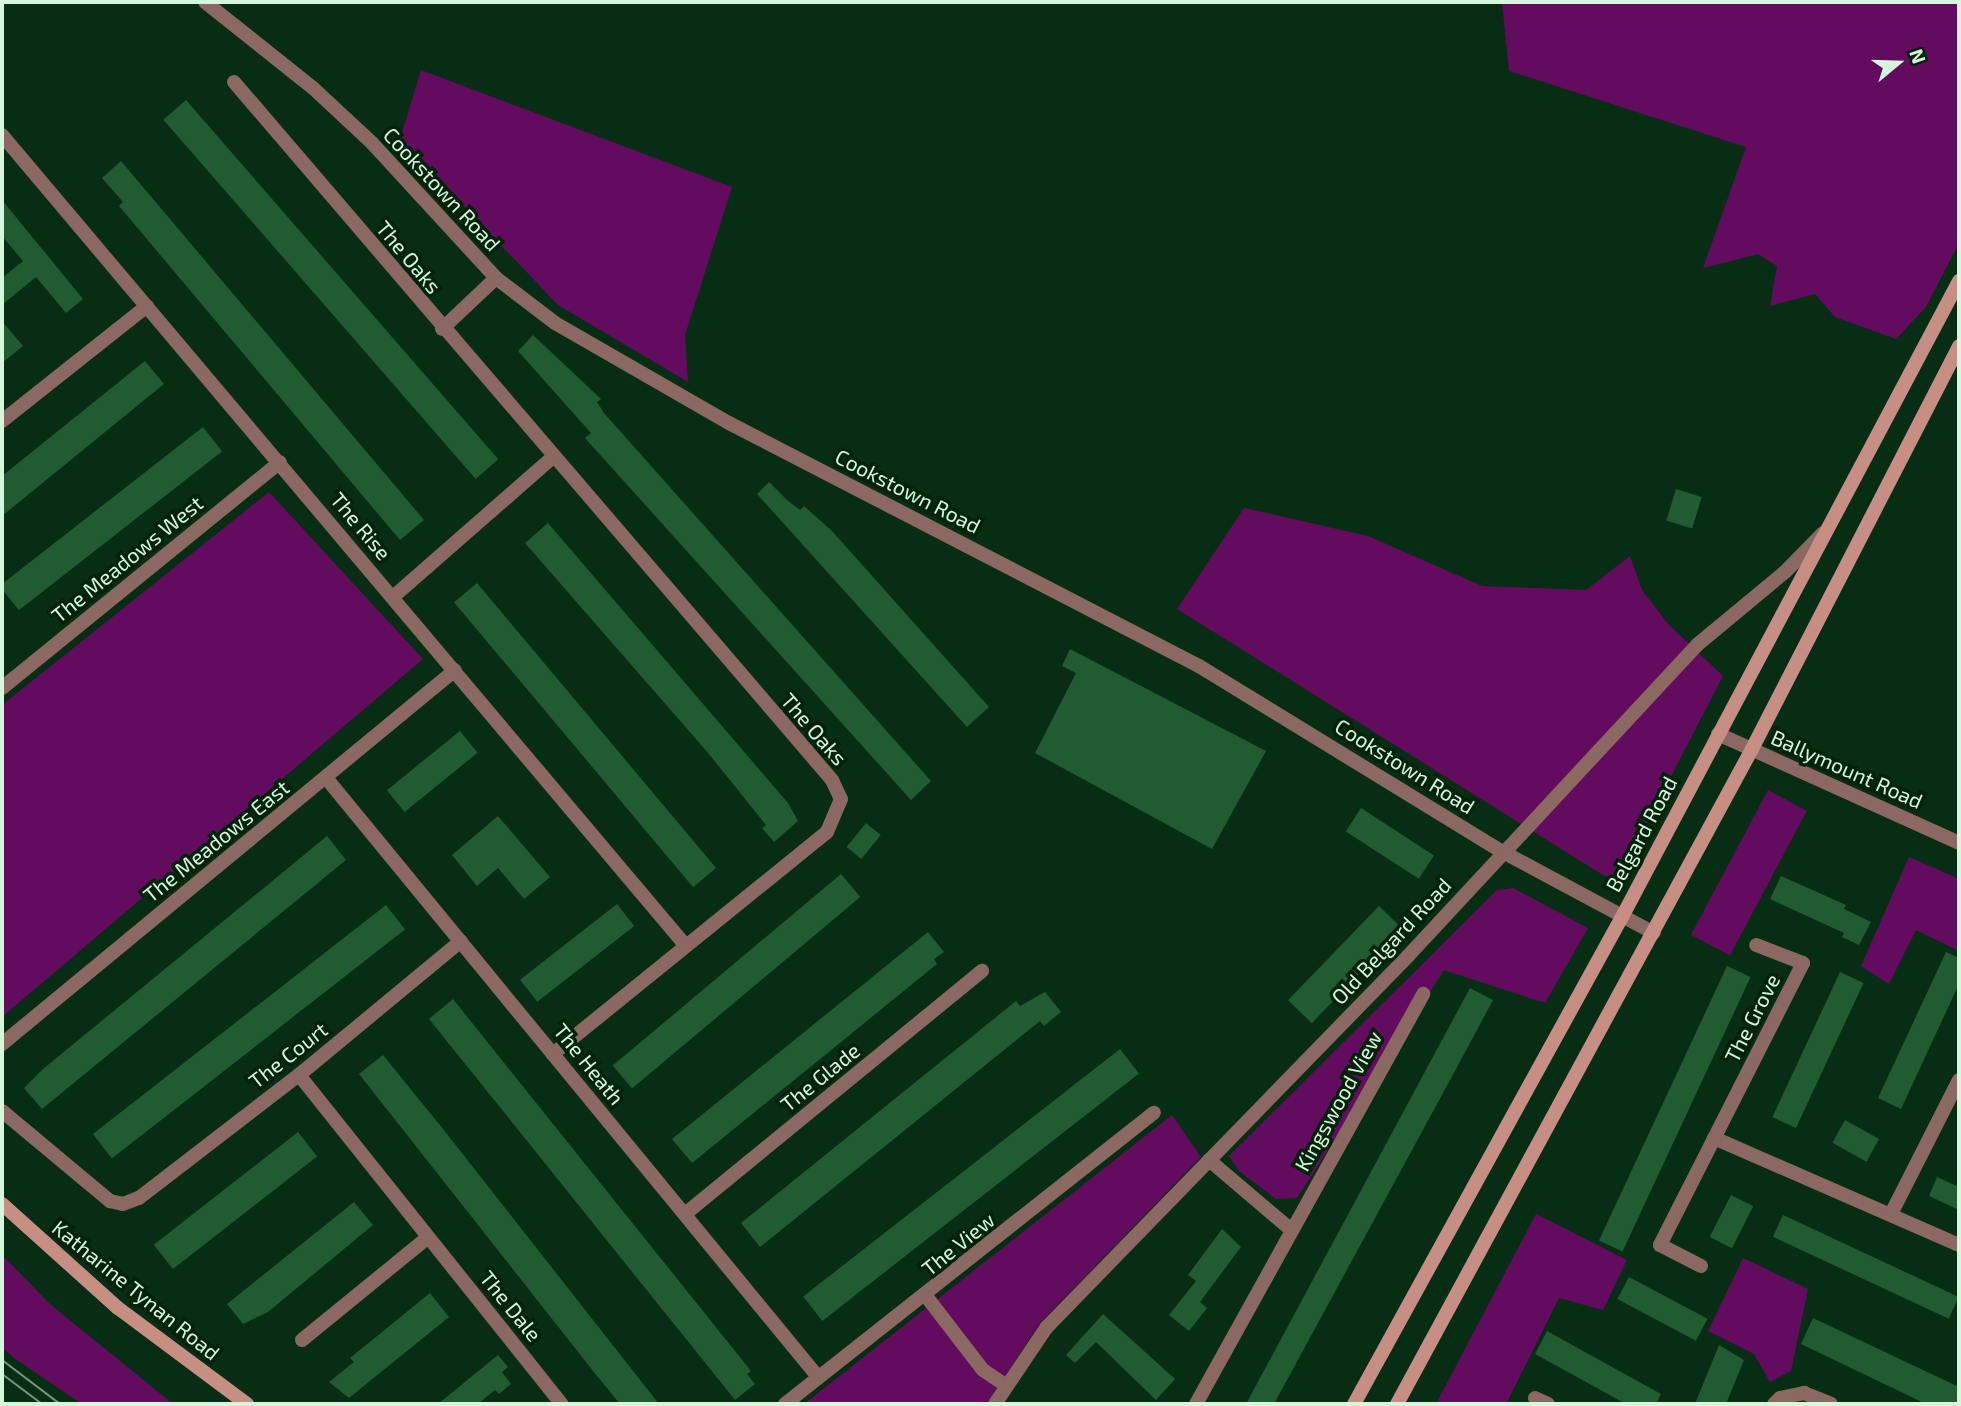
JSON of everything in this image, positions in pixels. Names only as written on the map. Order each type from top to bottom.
[{"type":"main road","name":"Belgard Road","points":[[1354,1404],[1622,917],[1717,734],[1834,522],[1959,281]]},
{"type":"main road","points":[[1397,1404],[1752,749],[1959,346]]},
{"type":"main road","name":"Katharine Tynan Road","points":[[2,1204],[118,1308],[247,1404]]},
{"type":"street","name":"Cookstown Road","points":[[205,2],[303,80],[372,143],[496,278],[617,362],[1199,666],[1503,852],[1654,933]]},
{"type":"street","name":"The Oaks","points":[[234,82],[442,329],[832,779],[841,799],[827,832],[553,1054]]},
{"type":"street","name":"The Rise","points":[[2,135],[685,945]]},
{"type":"street","points":[[442,329],[496,278]]},
{"type":"street","points":[[2,421],[147,306]]},
{"type":"street","points":[[393,597],[553,457]]},
{"type":"street","name":"The Meadows West","points":[[2,688],[279,462]]},
{"type":"street","name":"Old Belgard Road","points":[[995,1404],[1004,1384],[1046,1328],[1503,852],[1697,645],[1785,572],[1834,522]]},
{"type":"street","name":"The Meadows East","points":[[2,1044],[327,779],[455,670]]},
{"type":"street","name":"Ballymount Road","points":[[1717,734],[1959,844]]},
{"type":"street","name":"The Heath","points":[[327,779],[818,1377]]},
{"type":"street","name":"The Court","points":[[2,1111],[110,1201],[123,1204],[139,1198],[299,1075],[461,942]]},
{"type":"street","name":"The Grove","points":[[1701,1266],[1660,1245],[1803,963],[1756,945]]},
{"type":"street","name":"The Glade","points":[[685,1214],[982,971]]},
{"type":"street","name":"Kingswood View","points":[[1196,1404],[1290,1229],[1423,994]]},
{"type":"street","name":"The Dale","points":[[299,1075],[560,1404]]},
{"type":"street","points":[[1891,1213],[1959,1080]]},
{"type":"street","name":"The View","points":[[785,1404],[926,1296],[1154,1113]]},
{"type":"street","points":[[1714,1138],[1891,1213],[1959,1245]]},
{"type":"street","points":[[1209,1160],[1290,1229]]},
{"type":"street","points":[[302,1340],[427,1238]]},
{"type":"street","points":[[926,1296],[983,1370],[1004,1384]]},
{"type":"street","points":[[1774,1404],[1780,1398],[1804,1393],[1831,1404]]},
{"type":"shaded area","points":[[1502,2],[1959,2],[1959,243],[1926,307],[1896,339],[1835,317],[1815,294],[1770,306],[1777,266],[1758,254],[1703,268],[1746,147],[1509,71]]},
{"type":"shaded area","points":[[421,70],[732,187],[685,335],[688,382],[558,305],[400,139]]},
{"type":"shaded area","points":[[269,492],[423,659],[2,1017],[2,705]]},
{"type":"shaded area","points":[[1244,508],[1368,536],[1482,586],[1586,590],[1630,556],[1642,590],[1668,624],[1723,676],[1622,871],[1614,878],[1603,875],[1177,609]]},
{"type":"shaded area","points":[[1768,790],[1807,811],[1730,955],[1691,935]]},
{"type":"shaded area","points":[[1909,857],[1959,879],[1959,951],[1916,930],[1889,984],[1861,966]]},
{"type":"shaded area","points":[[1513,888],[1588,928],[1545,1003],[1444,970],[1297,1198],[1276,1199],[1239,1171],[1229,1156],[1497,890]]},
{"type":"shaded area","points":[[1172,1115],[1201,1157],[1039,1324],[987,1404],[804,1404]]},
{"type":"shaded area","points":[[1536,1214],[1627,1260],[1603,1310],[1559,1298],[1506,1404],[1436,1404]]},
{"type":"shaded area","points":[[2,1255],[51,1305],[173,1404],[82,1404],[14,1358],[2,1347]]},
{"type":"shaded area","points":[[1743,1258],[1808,1289],[1791,1371],[1770,1382],[1754,1354],[1708,1331]]},
{"type":"building","points":[[186,100],[498,459],[476,479],[163,120]]},
{"type":"building","points":[[121,161],[424,520],[400,540],[119,206],[123,202],[102,178]]},
{"type":"building","points":[[2,200],[83,299],[66,313],[36,277],[2,305],[2,278],[23,261],[2,236]]},
{"type":"building","points":[[2,321],[23,346],[2,363]]},
{"type":"building","points":[[533,335],[601,399],[597,402],[604,413],[931,781],[911,800],[585,438],[591,433],[518,351]]},
{"type":"building","points":[[145,361],[164,384],[2,516],[2,476]]},
{"type":"building","points":[[203,427],[222,451],[19,610],[2,589],[2,584]]},
{"type":"building","points":[[769,482],[800,510],[804,506],[832,531],[989,707],[967,727],[757,494]]},
{"type":"building","points":[[1676,489],[1702,497],[1692,528],[1666,521]]},
{"type":"building","points":[[548,523],[788,803],[798,821],[774,842],[762,828],[766,825],[709,754],[525,543]]},
{"type":"building","points":[[477,583],[716,868],[693,887],[454,602]]},
{"type":"building","points":[[1070,649],[1266,751],[1212,849],[1035,753],[1076,673],[1062,666]]},
{"type":"building","points":[[460,731],[478,753],[405,812],[387,790]]},
{"type":"building","points":[[1361,808],[1434,855],[1419,879],[1346,831]]},
{"type":"building","points":[[498,816],[550,877],[524,899],[498,868],[477,886],[452,855]]},
{"type":"building","points":[[866,823],[881,835],[861,859],[846,847]]},
{"type":"building","points":[[327,836],[346,860],[42,1109],[24,1088],[43,1069]]},
{"type":"building","points":[[841,874],[860,897],[632,1089],[613,1066]]},
{"type":"building","points":[[1781,876],[1846,905],[1844,909],[1871,922],[1859,945],[1842,937],[1844,933],[1770,899]]},
{"type":"building","points":[[617,904],[634,926],[537,1002],[520,980]]},
{"type":"building","points":[[386,905],[405,929],[112,1158],[93,1134]]},
{"type":"building","points":[[1379,906],[1403,929],[1312,1023],[1288,1000]]},
{"type":"building","points":[[928,932],[944,952],[934,959],[937,964],[692,1163],[672,1139]]},
{"type":"building","points":[[1946,952],[1959,958],[1959,984],[1901,1109],[1878,1098]]},
{"type":"building","points":[[1727,966],[1751,977],[1623,1252],[1599,1241]]},
{"type":"building","points":[[1840,972],[1864,983],[1796,1128],[1772,1117]]},
{"type":"building","points":[[1470,988],[1493,1000],[1462,1058],[1274,1404],[1246,1404]]},
{"type":"building","points":[[1045,992],[1061,1012],[1044,1026],[1040,1021],[760,1247],[741,1223],[1016,1001],[1020,1006]]},
{"type":"building","points":[[453,999],[751,1371],[747,1374],[755,1384],[735,1400],[429,1019]]},
{"type":"building","points":[[1120,1049],[1139,1073],[822,1321],[803,1296]]},
{"type":"building","points":[[383,1055],[659,1404],[620,1404],[597,1376],[359,1074]]},
{"type":"building","points":[[1845,1120],[1879,1139],[1867,1162],[1832,1143]]},
{"type":"building","points":[[298,1132],[317,1156],[173,1269],[154,1245]]},
{"type":"building","points":[[1937,1177],[1959,1187],[1959,1210],[1929,1196]]},
{"type":"building","points":[[1731,1195],[1753,1206],[1732,1248],[1710,1237]]},
{"type":"building","points":[[354,1202],[373,1225],[268,1312],[243,1324],[227,1304]]},
{"type":"building","points":[[1783,1215],[1959,1297],[1949,1319],[1773,1237]]},
{"type":"building","points":[[1222,1229],[1241,1247],[1200,1302],[1207,1308],[1189,1331],[1169,1315],[1196,1281],[1188,1275]]},
{"type":"building","points":[[1629,1277],[1708,1319],[1696,1341],[1617,1299]]},
{"type":"building","points":[[430,1293],[449,1317],[349,1398],[329,1382],[354,1362],[350,1358]]},
{"type":"building","points":[[1103,1314],[1175,1379],[1156,1400],[1096,1342],[1075,1363],[1066,1355]]},
{"type":"building","points":[[1813,1318],[1959,1387],[1959,1404],[1926,1404],[1801,1344]]},
{"type":"building","points":[[1547,1331],[1661,1394],[1656,1404],[1626,1404],[1535,1354]]},
{"type":"building","points":[[1719,1345],[1744,1360],[1726,1404],[1695,1404]]},
{"type":"building","points":[[498,1355],[508,1367],[502,1372],[511,1384],[499,1394],[495,1390],[478,1404],[438,1404]]},
{"type":"tram line","points":[[2,1360],[60,1404]]},
{"type":"tram line","points":[[2,1374],[42,1404]]}]
